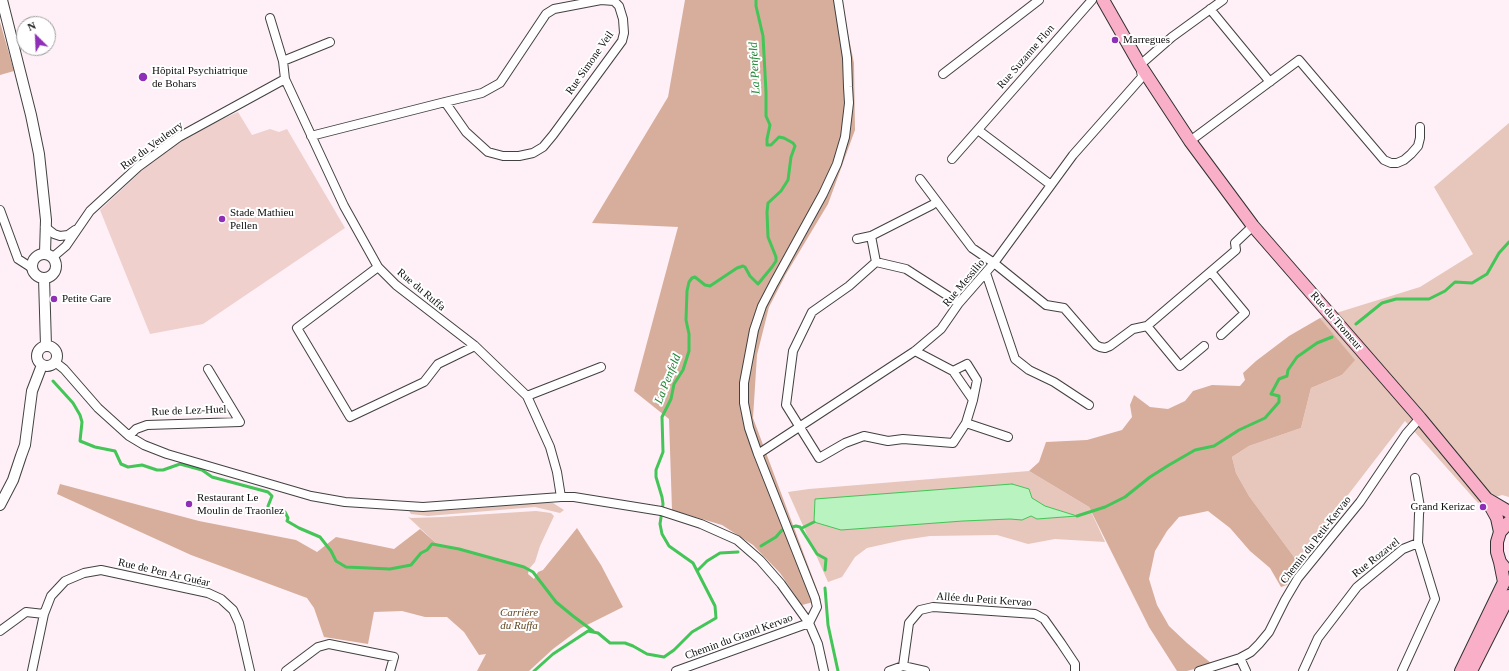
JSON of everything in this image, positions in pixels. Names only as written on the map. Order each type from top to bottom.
[{"type":"main road","name":"Rue du Tromeur","points":[[1098,0],[1142,77],[1168,116],[1190,141]]},
{"type":"main road","name":"Rue du Tromeur","points":[[1103,0],[1140,65],[1190,141],[1253,226],[1420,418],[1486,498],[1497,518],[1500,532]]},
{"type":"main road","name":"Rue du Tromeur","points":[[1486,498],[1509,512]]},
{"type":"main road","points":[[1461,671],[1504,582],[1497,552],[1497,542],[1500,532],[1509,522]]},
{"type":"main road","points":[[1500,562],[1509,572]]},
{"type":"main road","points":[[1471,671],[1509,596]]},
{"type":"street","points":[[2,0],[31,115],[39,154],[49,255]]},
{"type":"street","name":"Rue Simone Veil","points":[[311,136],[445,102],[482,93],[500,83],[546,14],[554,9],[601,0],[614,1],[619,6],[623,19],[624,33],[622,41],[543,147],[533,153],[519,156],[503,156],[488,152],[466,132],[445,102]]},
{"type":"street","points":[[809,623],[815,614],[817,607],[809,580],[749,428],[744,403],[744,383],[754,330],[762,306],[824,194],[837,164],[845,137],[849,103],[847,58],[838,0]]},
{"type":"street","points":[[943,74],[1039,0]]},
{"type":"street","name":"Rue Suzanne Flon","points":[[952,159],[1092,0]]},
{"type":"street","points":[[1142,77],[1140,65],[1172,37],[1223,0]]},
{"type":"street","points":[[1210,8],[1270,82]]},
{"type":"street","name":"Rue du Ruffa","points":[[270,18],[283,61],[285,79],[344,206],[378,267],[407,294],[475,346],[527,396],[550,446],[557,472],[561,497]]},
{"type":"street","points":[[283,61],[330,42]]},
{"type":"street","points":[[1190,141],[1299,60],[1384,160],[1391,163],[1404,160],[1414,150],[1420,138],[1420,127]]},
{"type":"street","name":"Rue Messilio","points":[[758,454],[915,351],[941,329],[960,303],[994,263],[1073,155],[1142,77]]},
{"type":"street","name":"Rue du Veuleury","points":[[49,255],[66,246],[90,211],[138,167],[179,137],[285,79]]},
{"type":"street","points":[[978,130],[1051,185]]},
{"type":"street","points":[[920,179],[972,248],[994,263],[1046,305],[1064,308],[1096,345],[1105,348],[1133,329],[1147,326],[1236,250],[1235,243],[1253,226]]},
{"type":"street","points":[[857,239],[871,236],[932,205]]},
{"type":"street","points":[[1,216],[18,259],[32,268],[36,275],[44,278],[53,275],[56,270],[56,261],[49,255],[38,255],[33,261],[32,268]]},
{"type":"street","points":[[46,227],[54,234],[60,236],[68,235],[76,230]]},
{"type":"street","points":[[871,236],[876,262]]},
{"type":"street","points":[[876,262],[906,269],[960,303]]},
{"type":"street","points":[[876,262],[849,286],[812,312],[793,351],[786,405],[819,458],[845,443],[864,436],[888,440],[903,438],[953,443],[966,423],[977,380],[967,364],[953,371]]},
{"type":"street","points":[[378,267],[297,328],[350,417],[424,382],[438,364],[475,346]]},
{"type":"street","points":[[1211,272],[1245,313],[1221,335]]},
{"type":"street","points":[[986,273],[1015,359],[1029,370],[1054,382],[1089,405]]},
{"type":"street","points":[[44,278],[46,346]]},
{"type":"street","points":[[1147,326],[1180,366],[1204,346]]},
{"type":"street","points":[[46,346],[52,347],[56,351],[57,357],[55,362],[51,366],[42,366],[36,357],[37,352],[46,346]]},
{"type":"street","points":[[915,351],[953,371],[973,400]]},
{"type":"street","points":[[55,362],[64,369],[98,408],[129,436],[144,445],[167,454],[311,496],[345,502],[423,507],[574,497],[647,508],[681,517],[738,540],[760,560],[809,623],[818,644],[824,671]]},
{"type":"street","points":[[0,505],[13,480],[21,456],[32,390],[42,366]]},
{"type":"street","points":[[527,396],[601,367]]},
{"type":"street","name":"Rue de Lez-Huel","points":[[129,436],[136,429],[147,425],[240,422],[208,369]]},
{"type":"street","name":"Chemin du Petit-Kervao","points":[[1199,671],[1240,658],[1251,652],[1269,632],[1298,578],[1360,502],[1406,434],[1420,418]]},
{"type":"street","points":[[966,423],[1008,437]]},
{"type":"street","points":[[1415,478],[1420,507],[1418,543]]},
{"type":"street","name":"Rue Rozavel","points":[[1303,671],[1318,638],[1357,587],[1403,549],[1418,543],[1435,599],[1402,671]]},
{"type":"street","name":"Rue de Pen Ar Guéar","points":[[32,671],[44,614],[51,596],[65,582],[84,573],[101,570],[208,593],[221,600],[233,610],[239,623],[250,671]]},
{"type":"street","name":"Allée du Petit Kervao","points":[[903,666],[908,623],[920,610],[933,606],[1035,614],[1044,619],[1061,643],[1075,664],[1075,671]]},
{"type":"street","points":[[0,631],[26,612],[44,614]]},
{"type":"street","name":"Chemin du Grand Kervao","points":[[676,671],[809,623]]},
{"type":"street","points":[[286,671],[318,647],[329,644],[394,657],[390,671]]},
{"type":"street","points":[[1240,658],[1246,671]]},
{"type":"street","points":[[889,671],[903,666],[925,671]]},
{"type":"shaded area","name":"Stade Mathieu Pellen","points":[[238,112],[252,135],[270,129],[279,132],[287,129],[345,228],[203,324],[150,334],[100,210],[152,161],[192,133]]},
{"type":"shaded area","points":[[1509,123],[1509,497],[1502,495],[1478,503],[1405,421],[1297,561],[1249,496],[1236,473],[1232,457],[1249,446],[1301,428],[1311,388],[1342,375],[1354,360],[1320,318],[1420,287],[1473,254],[1434,187]]},
{"type":"shaded area","points":[[1029,471],[1089,507],[1105,542],[1055,539],[1028,544],[997,535],[930,536],[867,548],[855,557],[842,577],[828,582],[788,492],[809,489]]},
{"type":"shaded area","points":[[1012,484],[1029,489],[1032,498],[1045,506],[1077,516],[1037,519],[1031,516],[1022,520],[1010,519],[963,521],[841,530],[814,522],[815,499]]},
{"type":"shaded area","points":[[553,503],[564,510],[560,513],[535,507],[428,516],[411,514],[409,511],[452,510]]},
{"type":"shaded area","points":[[536,511],[551,513],[554,516],[540,546],[535,562],[529,569],[501,559],[436,543],[408,517],[442,517]]},
{"type":"green space","points":[[685,0],[841,0],[854,63],[855,130],[828,204],[786,274],[769,307],[757,355],[753,418],[821,600],[802,605],[780,573],[753,545],[722,525],[672,510],[669,419],[634,391],[678,227],[592,223],[668,97]]},
{"type":"green space","points":[[0,22],[14,71],[0,75]]},
{"type":"green space","points":[[1320,318],[1355,360],[1342,375],[1311,388],[1301,428],[1249,446],[1232,457],[1236,473],[1249,496],[1297,561],[1287,585],[1281,587],[1270,568],[1250,551],[1230,528],[1208,511],[1179,517],[1167,531],[1155,551],[1149,579],[1157,605],[1169,626],[1212,664],[1187,671],[1177,671],[1149,627],[1089,507],[1029,471],[1039,462],[1046,442],[1087,440],[1122,430],[1132,417],[1130,405],[1134,395],[1150,407],[1168,409],[1185,401],[1193,391],[1212,385],[1240,386],[1245,380],[1243,373],[1256,361],[1289,336]]},
{"type":"green space","name":"Carrière du Ruffa","points":[[60,484],[199,521],[296,540],[317,552],[336,537],[394,549],[420,529],[436,543],[501,559],[529,569],[528,574],[534,579],[538,572],[543,570],[577,528],[601,565],[623,607],[581,628],[553,649],[529,671],[477,671],[486,654],[479,655],[464,632],[447,617],[425,617],[402,611],[374,612],[368,644],[324,637],[314,608],[307,598],[191,555],[57,494]]},
{"type":"waterway","name":"La Penfeld","points":[[534,671],[553,654],[588,631],[598,633],[610,643],[625,643],[647,654],[664,657],[674,650],[692,632],[716,618],[715,606],[693,563],[669,546],[662,534],[660,524],[663,504],[656,477],[656,470],[663,452],[662,417],[671,399],[674,384],[683,370],[689,351],[689,334],[686,320],[687,291],[689,282],[695,277],[705,285],[710,286],[737,268],[743,266],[758,284],[776,261],[776,257],[768,237],[768,203],[781,191],[788,180],[791,157],[795,146],[793,143],[779,137],[771,145],[767,145],[770,125],[766,116],[763,36],[756,0]]},
{"type":"waterway","points":[[1356,324],[1382,303],[1396,299],[1429,299],[1445,291],[1455,282],[1472,283],[1487,274],[1499,253],[1509,242]]},
{"type":"waterway","points":[[1077,516],[1105,507],[1125,497],[1150,477],[1195,450],[1214,446],[1239,430],[1265,418],[1279,402],[1279,396],[1271,394],[1279,379],[1287,376],[1288,370],[1297,357],[1317,343],[1332,337]]},
{"type":"waterway","points":[[53,381],[73,403],[80,415],[82,422],[80,441],[95,447],[115,451],[121,464],[128,467],[142,465],[157,470],[163,470],[180,464],[202,470],[212,477],[268,492],[272,496],[268,506],[271,509],[279,509],[285,512],[288,518],[287,521],[320,537],[331,551],[336,561],[346,567],[390,569],[411,565],[421,553],[427,550],[432,544],[459,549],[524,567],[533,572],[556,602],[593,631]]},
{"type":"waterway","points":[[802,528],[814,522]]},
{"type":"waterway","points":[[761,546],[776,537],[782,530],[796,526],[800,527],[817,554],[826,559],[825,570]]},
{"type":"waterway","points":[[697,571],[707,561],[720,553],[738,552]]},
{"type":"waterway","points":[[825,588],[828,625],[838,671]]},
{"type":"place","name":"Marregues","points":[[1115,40]]},
{"type":"place","name":"Hôpital Psychiatrique de Bohars","points":[[143,77]]},
{"type":"place","name":"Stade Mathieu Pellen","points":[[222,219]]},
{"type":"place","name":"Petite Gare","points":[[54,299]]},
{"type":"place","name":"Restaurant Le Moulin de Traonlez","points":[[189,504]]},
{"type":"place","name":"Grand Kerizac","points":[[1483,507]]}]
